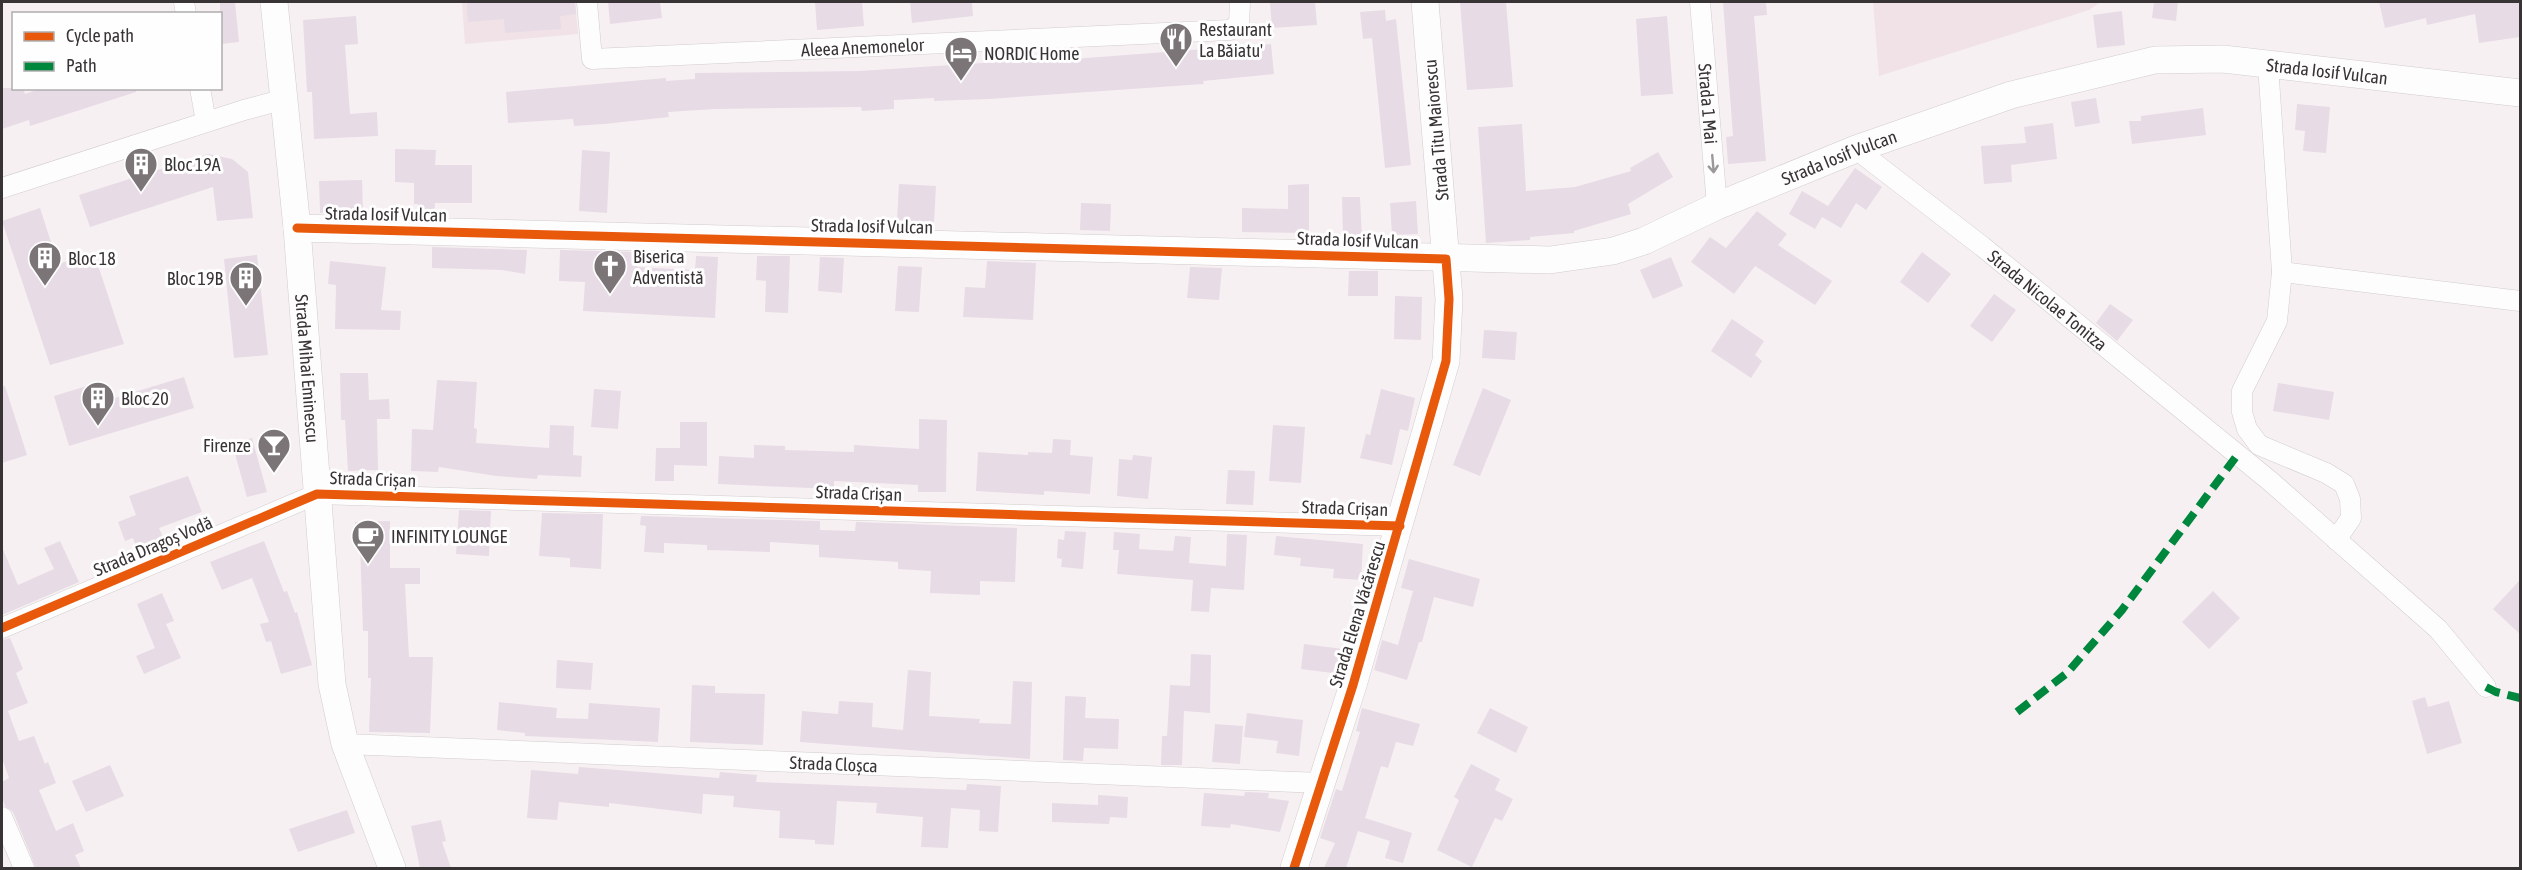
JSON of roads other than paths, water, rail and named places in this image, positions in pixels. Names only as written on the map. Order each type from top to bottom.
[{"type":"street","name":"Strada Mihai Eminescu","points":[[274,2],[297,228],[332,684],[345,744],[392,868]]},
{"type":"street","name":"Aleea Anemonelor","points":[[587,2],[592,59],[1230,30],[1239,24],[1239,2]]},
{"type":"street","name":"Strada Titu Maiorescu","points":[[1425,2],[1446,259]]},
{"type":"street","name":"Strada 1 Mai","points":[[1700,2],[1717,206]]},
{"type":"street","name":"Strada Iosif Vulcan","points":[[297,228],[1550,260],[1583,257],[1644,241],[1717,206],[1856,149],[2011,95],[2155,60],[2223,59],[2520,93]]},
{"type":"street","points":[[2268,64],[2282,272],[2277,321],[2242,391],[2242,412],[2247,429],[2259,445],[2326,473],[2344,484],[2350,499],[2350,518],[2336,540]]},
{"type":"street","points":[[200,90],[206,122]]},
{"type":"street","points":[[2,188],[285,99]]},
{"type":"street","name":"Strada Nicolae Tonitza","points":[[1856,149],[1983,247],[2238,454],[2438,629],[2487,687]]},
{"type":"street","name":"Strada Elena Văcărescu","points":[[1294,868],[1400,526],[1446,361],[1449,299],[1446,259]]},
{"type":"street","points":[[2282,272],[2520,301]]},
{"type":"street","name":"Strada Crișan","points":[[317,494],[1400,526]]},
{"type":"street","name":"Strada Dragoș Vodă","points":[[2,628],[317,494]]},
{"type":"street","name":"Strada Cloșca","points":[[345,744],[1322,783]]},
{"type":"street","points":[[2,817],[24,868]]},
{"type":"place","name":"Restaurant La Băiatu'","points":[[1176,68]]},
{"type":"place","name":"NORDIC Home","points":[[961,82]]},
{"type":"place","name":"Bloc 19A","points":[[141,193]]},
{"type":"place","name":"Bloc 18","points":[[45,287]]},
{"type":"place","name":"Biserica Adventistă","points":[[610,295]]},
{"type":"place","name":"Bloc 19B","points":[[246,307]]},
{"type":"place","name":"Bloc 20","points":[[98,427]]},
{"type":"place","name":"Firenze","points":[[274,474]]},
{"type":"place","name":"INFINITY LOUNGE","points":[[368,565]]}]
